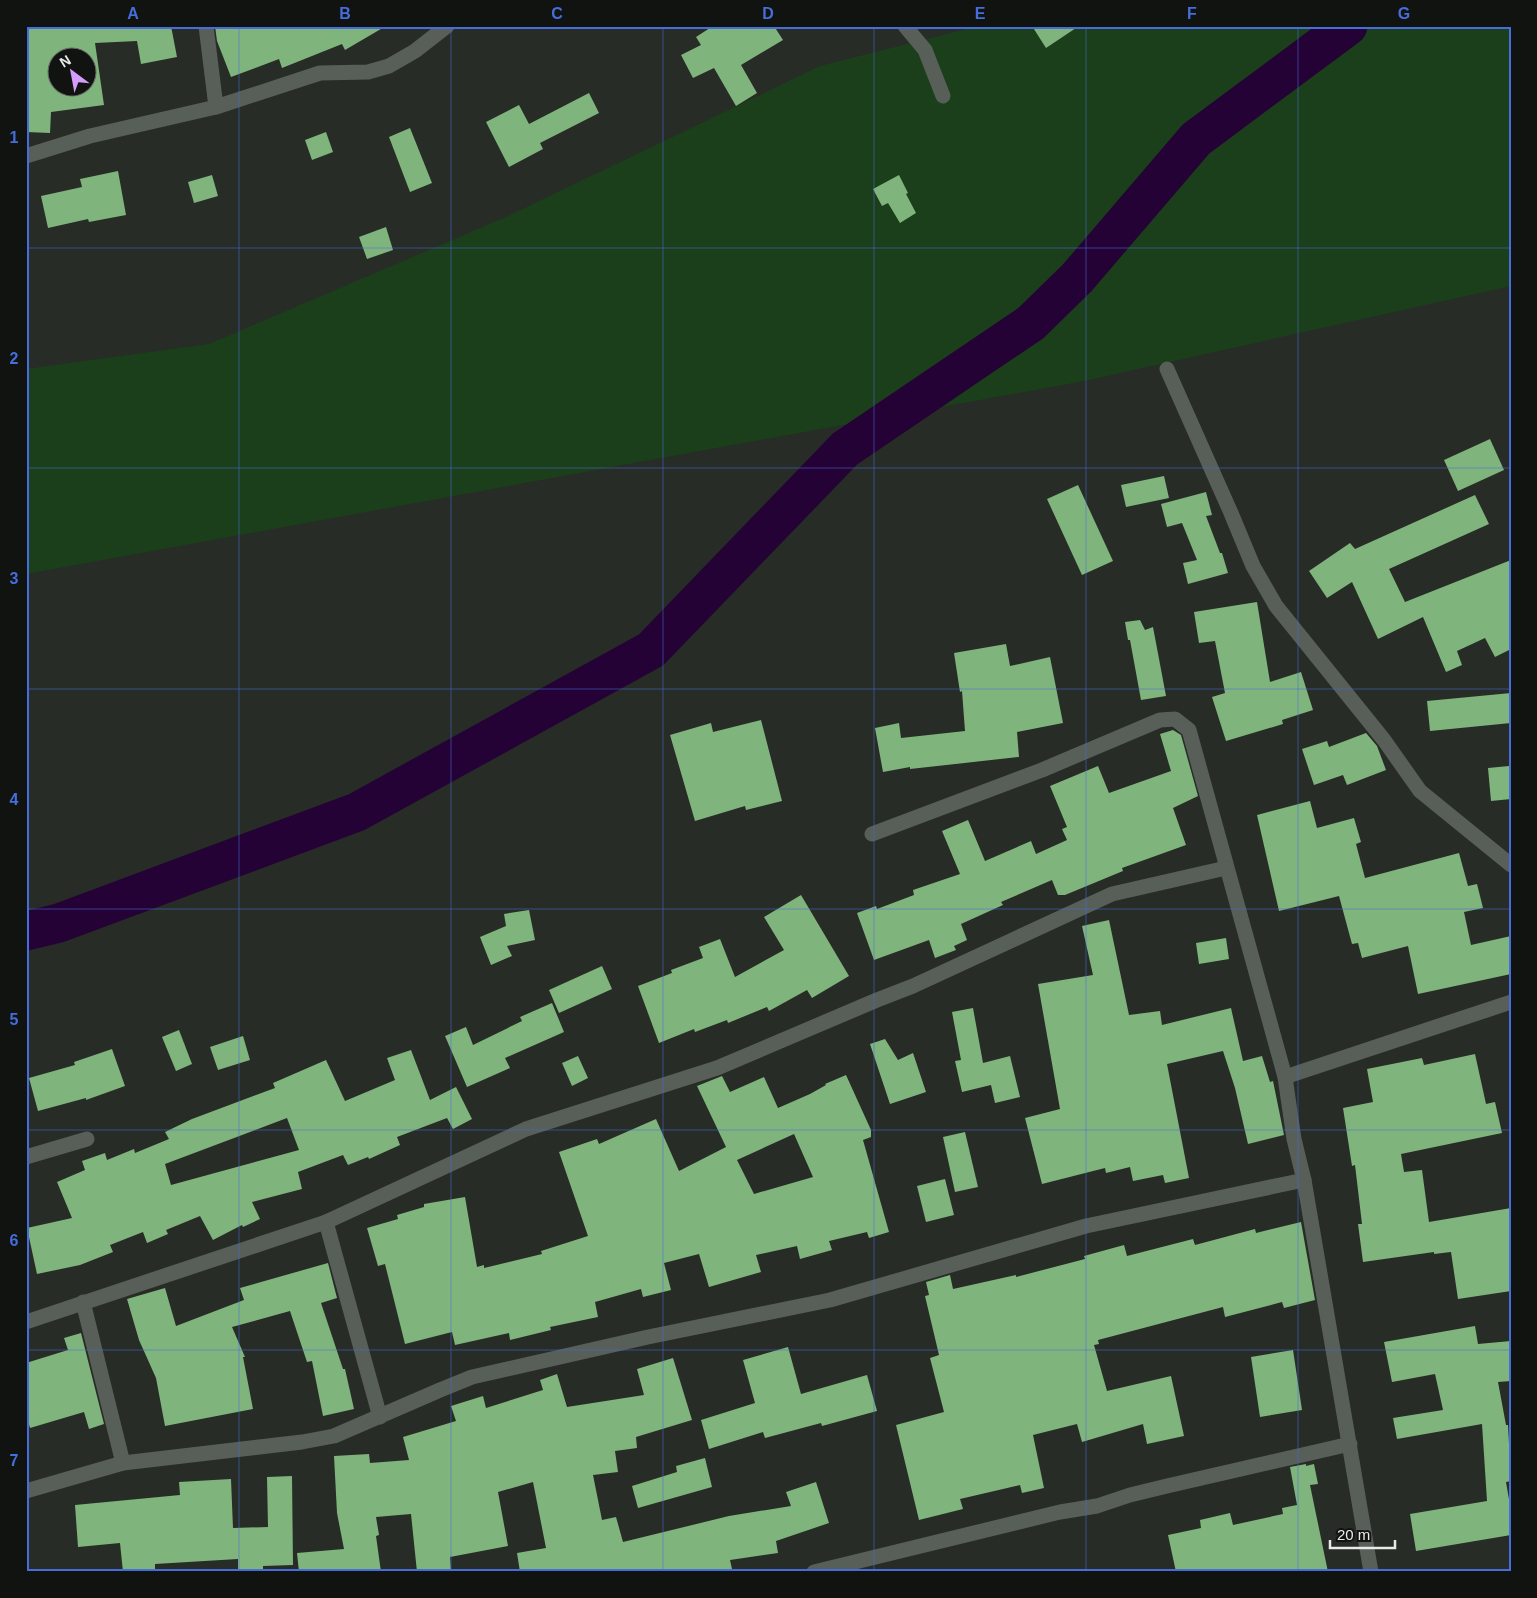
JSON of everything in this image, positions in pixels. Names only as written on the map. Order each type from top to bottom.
[{"type":"street","points":[[206,26],[216,107]]},
{"type":"street","points":[[26,156],[90,136],[216,107],[320,72],[368,72],[389,66],[415,51],[447,26]]},
{"type":"street","points":[[905,26],[925,50],[944,96]]},
{"type":"street","points":[[1166,369],[1231,513],[1252,566],[1276,606],[1384,740],[1420,791],[1511,865]]},
{"type":"street","points":[[872,834],[1042,770],[1160,720],[1174,719],[1189,730],[1285,1077],[1294,1139],[1304,1180],[1371,1572]]},
{"type":"street","points":[[26,1322],[326,1222],[526,1129],[717,1068],[913,986],[1112,894],[1226,868]]},
{"type":"street","points":[[1285,1077],[1511,1002]]},
{"type":"street","points":[[26,1157],[86,1138]]},
{"type":"street","points":[[26,1491],[123,1463],[302,1442],[334,1436],[472,1377],[830,1300],[1086,1226],[1304,1180]]},
{"type":"street","points":[[326,1222],[380,1417]]},
{"type":"street","points":[[83,1302],[123,1463]]},
{"type":"street","points":[[814,1572],[1060,1512],[1097,1506],[1167,1486],[1350,1444]]},
{"type":"green space","points":[[978,26],[1511,26],[1511,286],[1084,381],[26,574],[26,369],[209,344],[506,217],[820,66]]},
{"type":"building","points":[[26,26],[171,26],[177,57],[141,64],[137,41],[95,43],[96,48],[48,48],[48,98],[98,98],[98,64],[104,105],[51,112],[50,133],[26,132]]},
{"type":"building","points":[[215,26],[386,26],[345,50],[342,44],[282,68],[279,59],[231,77],[217,41]]},
{"type":"building","points":[[713,26],[774,26],[783,40],[741,65],[757,93],[736,106],[714,68],[693,78],[681,55],[701,45],[696,37]]},
{"type":"building","points":[[1032,26],[1079,26],[1046,48]]},
{"type":"building","points":[[589,93],[599,113],[540,143],[543,149],[509,167],[486,122],[519,105],[529,124]]},
{"type":"building","points":[[410,128],[432,183],[410,192],[389,137]]},
{"type":"building","points":[[326,132],[333,152],[312,160],[305,140]]},
{"type":"building","points":[[118,171],[126,215],[89,222],[88,219],[48,228],[41,196],[82,187],[80,179]]},
{"type":"building","points":[[212,175],[218,196],[194,203],[188,182]]},
{"type":"building","points":[[899,175],[916,213],[900,223],[888,203],[882,206],[873,189]]},
{"type":"building","points":[[386,227],[393,250],[367,259],[359,237]]},
{"type":"building","points":[[1490,439],[1504,470],[1458,491],[1444,460]]},
{"type":"building","points":[[1164,476],[1169,498],[1126,507],[1121,485]]},
{"type":"building","points":[[1078,485],[1113,561],[1082,575],[1047,499]]},
{"type":"building","points":[[1206,492],[1212,515],[1206,516],[1220,553],[1222,553],[1228,573],[1188,584],[1183,563],[1197,560],[1182,523],[1167,527],[1161,504]]},
{"type":"building","points":[[1475,495],[1489,524],[1389,569],[1405,602],[1511,560],[1511,649],[1495,657],[1485,638],[1457,651],[1462,665],[1446,672],[1423,617],[1378,639],[1352,582],[1327,598],[1309,571],[1350,543],[1355,549]]},
{"type":"building","points":[[1257,602],[1270,682],[1301,672],[1313,710],[1282,720],[1283,724],[1226,741],[1212,697],[1225,693],[1215,641],[1199,643],[1194,612]]},
{"type":"building","points":[[1140,620],[1145,630],[1153,627],[1166,696],[1141,700],[1125,622]]},
{"type":"building","points":[[1006,644],[1010,666],[1050,657],[1063,723],[1017,732],[1019,757],[910,769],[910,767],[883,772],[875,728],[899,723],[901,738],[965,731],[962,691],[960,692],[954,653]]},
{"type":"building","points":[[1511,693],[1511,723],[1430,731],[1427,701]]},
{"type":"building","points":[[761,720],[782,801],[746,810],[745,806],[695,821],[670,735],[711,723],[713,732]]},
{"type":"building","points":[[1173,730],[1181,735],[1198,796],[1173,808],[1186,845],[1122,868],[1123,871],[1065,895],[1058,895],[1052,880],[1001,902],[1003,905],[961,924],[967,940],[954,946],[956,950],[935,958],[929,940],[874,960],[857,913],[876,906],[877,909],[914,895],[913,890],[960,874],[942,831],[968,820],[985,861],[1031,841],[1036,854],[1067,840],[1062,829],[1067,827],[1050,786],[1098,766],[1109,793],[1171,771],[1160,734]]},
{"type":"building","points":[[1366,733],[1377,746],[1386,770],[1347,785],[1343,775],[1314,785],[1302,749],[1327,741],[1329,747]]},
{"type":"building","points":[[1509,766],[1511,799],[1491,801],[1488,768]]},
{"type":"building","points":[[1310,801],[1317,828],[1354,818],[1361,842],[1356,844],[1365,878],[1459,853],[1468,886],[1477,884],[1483,908],[1464,912],[1471,945],[1511,936],[1511,974],[1418,994],[1408,946],[1362,958],[1358,943],[1352,944],[1339,896],[1279,911],[1257,815]]},
{"type":"building","points":[[801,895],[849,976],[812,998],[807,990],[769,1011],[767,1007],[728,1023],[727,1020],[695,1032],[694,1029],[659,1043],[638,986],[672,973],[671,970],[703,958],[699,947],[720,939],[735,977],[784,950],[764,917]]},
{"type":"building","points":[[529,910],[535,940],[507,946],[512,956],[491,965],[480,937],[506,926],[504,914]]},
{"type":"building","points":[[1109,920],[1129,1015],[1160,1011],[1162,1025],[1231,1008],[1243,1061],[1262,1056],[1270,1082],[1273,1081],[1284,1135],[1248,1144],[1235,1088],[1223,1051],[1167,1064],[1189,1178],[1165,1183],[1163,1175],[1133,1181],[1130,1167],[1106,1173],[1105,1168],[1042,1184],[1025,1118],[1060,1109],[1038,984],[1093,975],[1082,926]]},
{"type":"building","points":[[1226,938],[1229,959],[1199,964],[1196,943]]},
{"type":"building","points":[[602,966],[612,989],[559,1013],[549,990]]},
{"type":"building","points":[[552,1003],[564,1032],[505,1058],[510,1068],[467,1087],[445,1036],[466,1027],[473,1045],[522,1021],[520,1017]]},
{"type":"building","points":[[973,1008],[983,1063],[1010,1056],[1020,1097],[995,1103],[991,1085],[962,1092],[955,1061],[961,1060],[952,1012]]},
{"type":"building","points":[[179,1030],[192,1064],[176,1071],[162,1037]]},
{"type":"building","points":[[243,1036],[250,1060],[218,1070],[210,1047]]},
{"type":"building","points":[[885,1039],[898,1060],[913,1053],[926,1092],[890,1104],[870,1044]]},
{"type":"building","points":[[112,1049],[125,1086],[86,1100],[86,1098],[38,1111],[29,1078],[75,1065],[74,1062]]},
{"type":"building","points":[[411,1050],[430,1100],[456,1087],[472,1119],[453,1129],[447,1118],[397,1137],[400,1145],[369,1159],[368,1157],[348,1165],[343,1155],[298,1172],[302,1189],[252,1202],[260,1219],[243,1227],[242,1225],[213,1240],[200,1216],[166,1230],[168,1234],[147,1243],[143,1232],[110,1245],[113,1252],[80,1265],[37,1274],[27,1228],[72,1218],[57,1182],[85,1170],[82,1161],[105,1153],[107,1160],[134,1149],[135,1153],[169,1139],[165,1132],[192,1119],[275,1088],[273,1083],[326,1060],[345,1101],[395,1080],[387,1058]],"holes":[[[287,1118],[299,1150],[171,1185],[165,1164]]]},
{"type":"building","points":[[1475,1054],[1486,1104],[1495,1102],[1502,1133],[1401,1154],[1404,1172],[1422,1170],[1429,1222],[1511,1208],[1511,1291],[1458,1299],[1451,1252],[1434,1254],[1434,1252],[1363,1262],[1358,1224],[1362,1224],[1355,1165],[1352,1166],[1343,1108],[1373,1102],[1367,1069],[1422,1058],[1424,1065]]},
{"type":"building","points":[[578,1056],[588,1078],[572,1086],[562,1063]]},
{"type":"building","points":[[846,1075],[871,1130],[871,1137],[863,1140],[889,1232],[869,1238],[867,1232],[829,1241],[832,1250],[800,1259],[797,1246],[756,1255],[761,1272],[709,1287],[699,1254],[664,1263],[671,1290],[643,1297],[641,1289],[595,1302],[598,1317],[550,1327],[551,1330],[510,1340],[509,1333],[455,1345],[452,1332],[405,1344],[385,1264],[378,1266],[367,1228],[398,1219],[397,1215],[424,1207],[424,1204],[465,1197],[477,1267],[484,1265],[484,1268],[542,1254],[541,1251],[588,1236],[559,1152],[597,1139],[599,1144],[656,1119],[679,1171],[726,1147],[697,1086],[722,1076],[730,1092],[764,1077],[778,1108],[810,1094],[825,1084]],"holes":[[[794,1134],[813,1177],[754,1194],[737,1160]]]},
{"type":"building","points":[[965,1132],[978,1187],[955,1192],[943,1137]]},
{"type":"building","points":[[945,1179],[954,1215],[926,1222],[917,1186]]},
{"type":"building","points":[[1301,1222],[1315,1300],[1284,1308],[1282,1302],[1225,1317],[1223,1307],[1098,1340],[1099,1344],[1094,1345],[1107,1391],[1171,1376],[1184,1436],[1147,1444],[1143,1424],[1082,1442],[1077,1424],[1033,1435],[1044,1488],[1022,1493],[1020,1485],[960,1499],[963,1509],[919,1520],[896,1425],[944,1412],[930,1358],[939,1355],[925,1296],[929,1295],[926,1282],[950,1275],[953,1289],[1016,1275],[1016,1277],[1085,1259],[1084,1256],[1124,1245],[1127,1256],[1193,1239],[1195,1245],[1255,1229],[1256,1233]]},
{"type":"building","points":[[328,1263],[337,1298],[321,1303],[343,1369],[345,1369],[354,1409],[323,1416],[312,1361],[307,1362],[290,1311],[232,1327],[245,1357],[243,1357],[253,1409],[165,1426],[156,1378],[139,1340],[127,1299],[165,1288],[176,1326],[244,1300],[240,1288]]},
{"type":"building","points":[[1475,1326],[1478,1344],[1511,1341],[1511,1381],[1498,1382],[1506,1425],[1508,1425],[1511,1481],[1506,1482],[1511,1511],[1511,1535],[1416,1551],[1410,1514],[1487,1501],[1482,1424],[1397,1439],[1393,1418],[1443,1410],[1435,1374],[1392,1382],[1384,1342]]},
{"type":"building","points":[[81,1333],[104,1424],[89,1429],[84,1412],[30,1428],[26,1414],[26,1363],[68,1350],[64,1338]]},
{"type":"building","points":[[788,1347],[801,1394],[867,1375],[877,1411],[822,1426],[821,1423],[765,1438],[763,1432],[709,1449],[701,1420],[755,1403],[743,1360]]},
{"type":"building","points":[[1293,1350],[1302,1410],[1260,1417],[1251,1357]]},
{"type":"building","points":[[673,1358],[692,1420],[636,1437],[637,1448],[615,1451],[618,1472],[593,1475],[602,1520],[616,1517],[623,1542],[729,1516],[791,1506],[786,1492],[816,1482],[829,1523],[776,1541],[778,1553],[730,1560],[732,1569],[721,1572],[520,1572],[517,1553],[546,1548],[533,1482],[498,1492],[508,1546],[450,1557],[451,1572],[417,1572],[411,1514],[376,1517],[379,1535],[376,1536],[381,1572],[299,1572],[297,1553],[344,1549],[337,1513],[334,1456],[369,1454],[370,1463],[409,1460],[403,1437],[456,1421],[451,1406],[483,1396],[486,1408],[543,1390],[540,1380],[557,1374],[567,1407],[644,1395],[637,1369]]},
{"type":"building","points":[[705,1458],[712,1487],[638,1508],[632,1486],[677,1472],[676,1466]]},
{"type":"building","points":[[1306,1464],[1306,1466],[1314,1464],[1318,1484],[1310,1485],[1328,1572],[1176,1572],[1168,1535],[1201,1528],[1200,1520],[1230,1513],[1233,1525],[1283,1514],[1282,1508],[1297,1505],[1290,1467]]},
{"type":"building","points":[[292,1476],[293,1565],[263,1566],[263,1570],[238,1571],[238,1559],[155,1564],[155,1572],[123,1572],[120,1543],[78,1547],[75,1505],[180,1495],[179,1482],[231,1479],[233,1528],[268,1527],[267,1477]]},
{"type":"waterway","points":[[26,931],[59,923],[357,812],[651,650],[845,449],[1031,323],[1077,278],[1196,139],[1348,26]]}]
